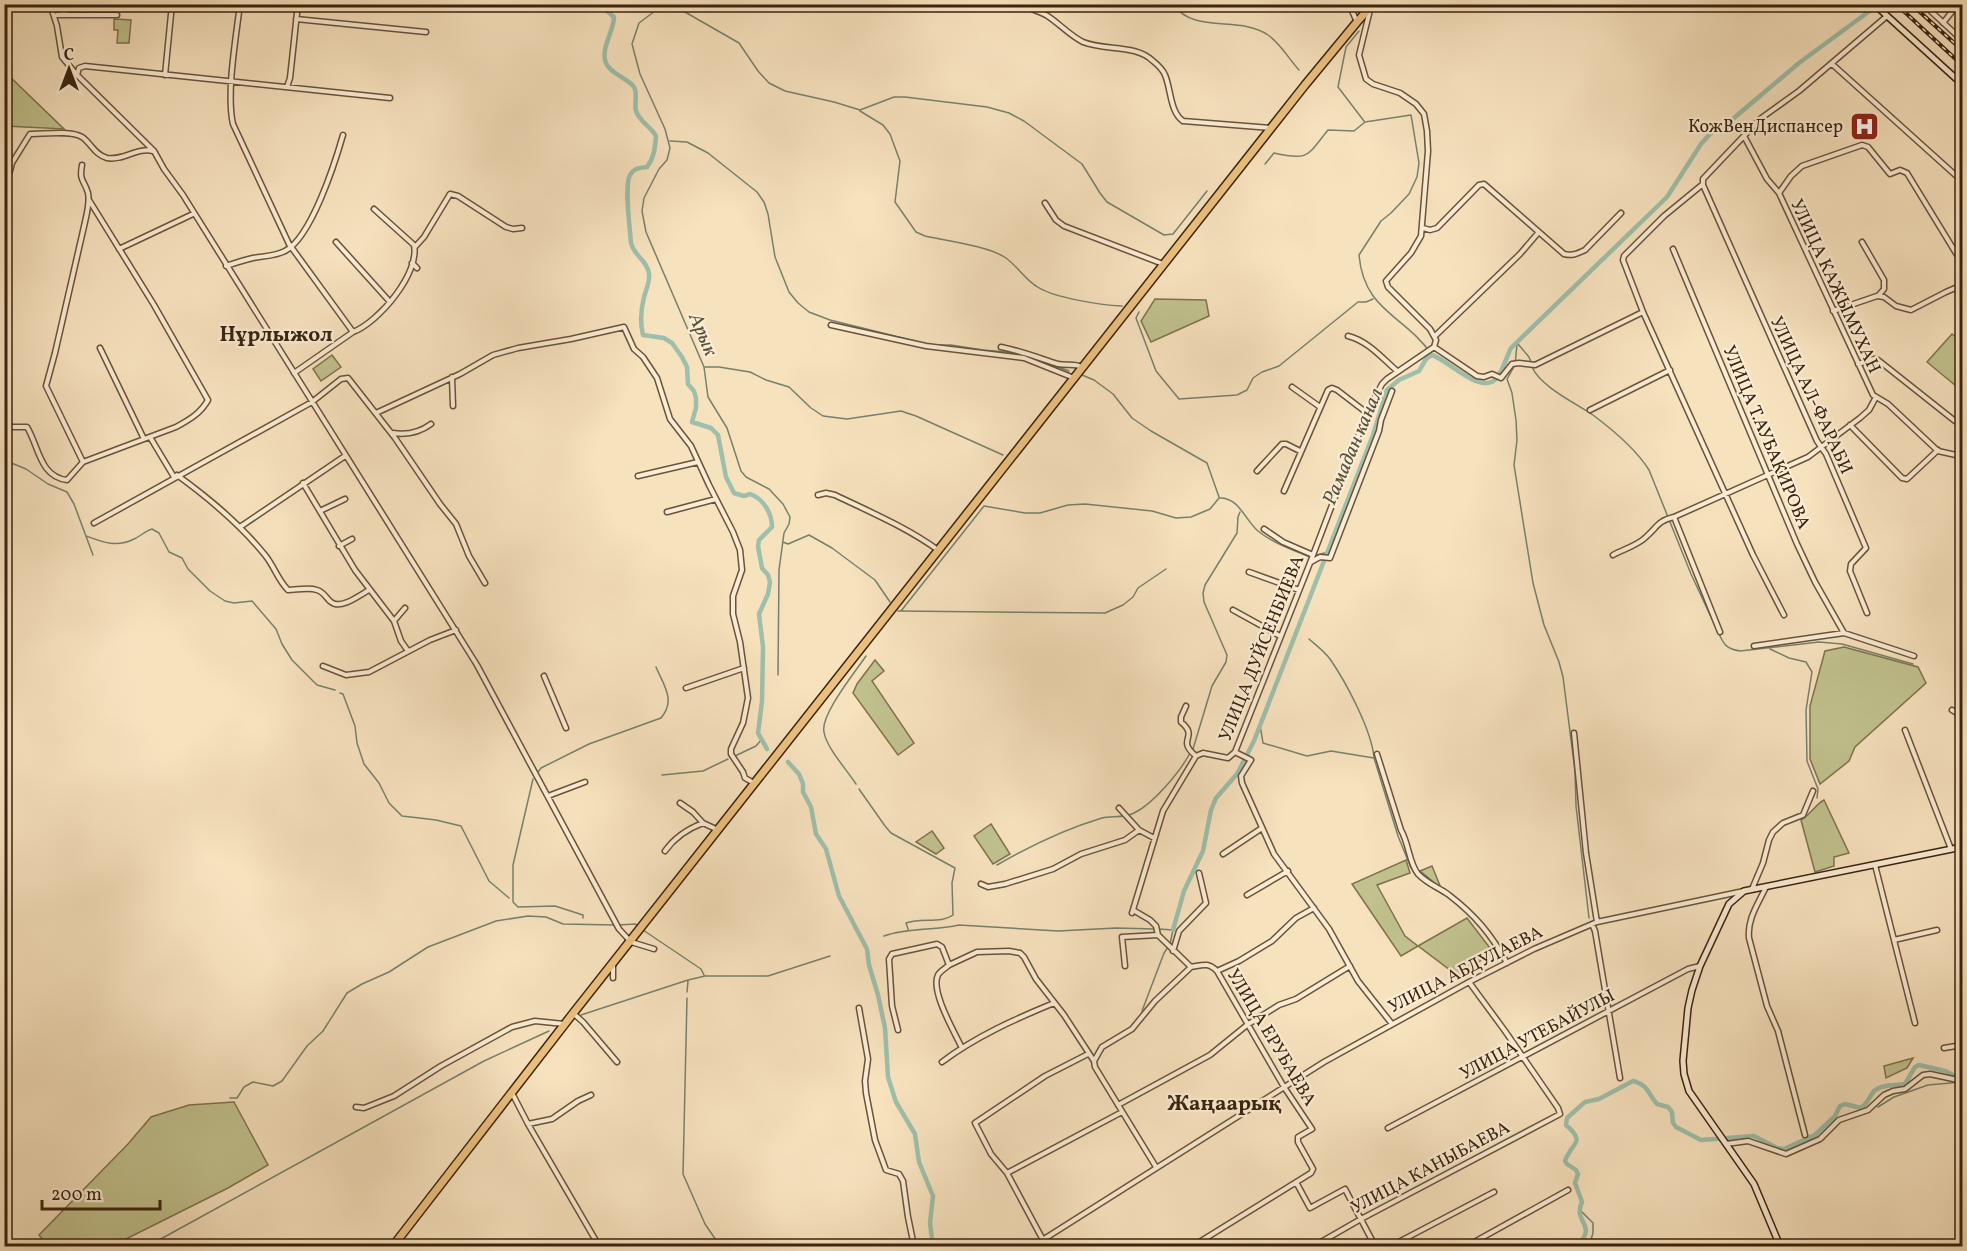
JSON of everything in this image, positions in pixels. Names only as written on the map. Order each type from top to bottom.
[{"type":"highway","points":[[393,1246],[573,1013],[1305,85],[1372,6]]},
{"type":"main road","points":[[1874,4],[1962,84]]},
{"type":"main road","name":"УЛИЦА АБДУЛАЕВА","points":[[1744,891],[1961,847]]},
{"type":"main road","points":[[1744,891],[1729,904],[1700,966],[1688,1008],[1683,1074],[1689,1091],[1754,1184],[1780,1246]]},
{"type":"street","points":[[50,4],[55,15],[61,55],[77,75],[154,151],[456,630],[481,671],[619,929],[631,942],[654,949]]},
{"type":"street","points":[[55,15],[80,4]]},
{"type":"street","points":[[165,75],[172,4]]},
{"type":"street","points":[[240,4],[232,82],[232,124],[291,247],[353,332]]},
{"type":"street","points":[[287,87],[298,4]]},
{"type":"street","points":[[1020,4],[1044,14],[1068,33],[1084,42],[1105,48],[1135,52],[1150,58],[1165,75],[1175,111],[1183,121],[1272,128]]},
{"type":"street","points":[[1350,4],[1357,22]]},
{"type":"street","points":[[1923,4],[1962,40]]},
{"type":"street","points":[[1943,22],[1958,4]]},
{"type":"street","points":[[1372,6],[1359,56],[1366,79],[1373,84],[1400,93],[1416,104],[1424,114],[1428,152],[1422,236],[1386,281],[1389,287],[1430,329],[1435,337],[1434,347],[1477,376],[1484,377],[1492,374],[1501,378],[1512,364],[1535,365],[1643,312]]},
{"type":"street","points":[[55,15],[117,15]]},
{"type":"street","points":[[1784,615],[1725,494],[1643,312],[1623,260],[1624,256],[1664,216],[1702,184],[1703,178],[1760,119],[1832,64],[1887,15]]},
{"type":"street","points":[[296,19],[426,32]]},
{"type":"street","points":[[1832,64],[1962,181]]},
{"type":"street","points":[[77,75],[78,69],[82,66],[390,98]]},
{"type":"street","points":[[4,194],[12,163],[30,134],[74,134],[82,137],[102,156],[111,158],[140,150],[154,151]]},
{"type":"street","points":[[226,266],[283,252],[299,239],[317,207],[332,172],[343,135]]},
{"type":"street","name":"УЛИЦА КАЖЫМУХАН","points":[[1744,136],[1767,179],[1779,193],[1870,390],[1938,450]]},
{"type":"street","name":"УЛИЦА КАЖЫМУХАН","points":[[1779,193],[1791,176],[1802,166],[1862,145],[1868,147],[1890,174],[1900,170],[1907,173],[1962,263]]},
{"type":"street","points":[[12,427],[26,426],[29,429],[46,468],[53,476],[65,480],[69,479],[83,462],[186,421],[195,415],[208,400],[89,200],[81,177],[82,165]]},
{"type":"street","points":[[1423,228],[1430,230],[1437,228],[1479,185],[1484,184],[1564,254],[1577,254],[1585,250],[1621,213]]},
{"type":"street","name":"УЛИЦА АЛ-ФАРАБИ","points":[[1702,184],[1820,447],[1826,454],[1866,548],[1851,564],[1850,571],[1867,614]]},
{"type":"street","points":[[294,373],[373,320],[390,302],[412,264],[415,247],[424,237],[450,194],[458,196],[506,227],[522,228]]},
{"type":"street","points":[[83,462],[46,386],[83,236],[89,200]]},
{"type":"street","points":[[1045,203],[1056,220],[1064,226],[1164,264]]},
{"type":"street","points":[[374,209],[415,247]]},
{"type":"street","points":[[119,249],[194,214]]},
{"type":"street","points":[[1435,337],[1520,254],[1538,233]]},
{"type":"street","points":[[336,242],[390,302]]},
{"type":"street","points":[[1833,311],[1877,296],[1884,289],[1884,280],[1862,242]]},
{"type":"street","name":"УЛИЦА Т.АУБАКИРОВА","points":[[1672,249],[1815,582],[1844,633]]},
{"type":"street","points":[[412,264],[417,268]]},
{"type":"street","points":[[1877,296],[1884,297],[1896,306],[1911,310],[1962,285]]},
{"type":"street","points":[[831,325],[926,346],[1024,358],[1074,378]]},
{"type":"street","points":[[376,413],[493,355],[624,327],[634,349],[643,357],[657,378],[670,419],[691,446],[734,532],[740,550],[742,570],[733,597],[733,614],[748,698],[731,754],[745,778],[755,783]]},
{"type":"street","points":[[1348,336],[1374,350],[1397,371]]},
{"type":"street","points":[[1001,347],[1027,352],[1062,365],[1077,364],[1083,367]]},
{"type":"street","name":"УЛИЦА ДУЙСЕНБИЕВА","points":[[1158,935],[1156,926],[1150,920],[1133,912],[1163,812],[1196,756],[1203,753],[1228,758],[1235,752],[1367,413],[1382,384],[1397,371],[1434,347]]},
{"type":"street","points":[[100,348],[144,439]]},
{"type":"street","points":[[1858,364],[1878,360],[1955,421],[1962,416]]},
{"type":"street","points":[[1590,410],[1671,370]]},
{"type":"street","points":[[452,377],[453,406]]},
{"type":"street","points":[[94,523],[312,402],[341,379],[348,378],[392,433],[456,524],[469,556],[485,583]]},
{"type":"street","points":[[1292,387],[1320,407]]},
{"type":"street","points":[[1284,491],[1328,390],[1332,388],[1367,413]]},
{"type":"street","points":[[1310,562],[1320,557],[1330,558],[1392,391]]},
{"type":"street","points":[[1613,555],[1647,537],[1664,519],[1674,517],[1808,457],[1860,418],[1869,410],[1876,397]]},
{"type":"street","points":[[392,433],[420,432],[431,424]]},
{"type":"street","points":[[1850,424],[1902,478],[1907,479],[1938,450],[1962,459]]},
{"type":"street","points":[[150,437],[175,476],[213,501],[240,527],[268,559],[288,590],[318,590],[324,593],[332,603],[339,604],[369,590]]},
{"type":"street","points":[[1257,471],[1282,444],[1300,451]]},
{"type":"street","points":[[240,527],[345,456]]},
{"type":"street","points":[[638,476],[698,462]]},
{"type":"street","points":[[303,483],[339,546],[369,590],[394,621],[401,641],[408,651]]},
{"type":"street","points":[[818,495],[826,493],[835,495],[912,532],[939,550]]},
{"type":"street","points":[[320,512],[345,499]]},
{"type":"street","points":[[667,512],[716,499]]},
{"type":"street","points":[[1674,517],[1720,632]]},
{"type":"street","points":[[1264,529],[1283,542],[1313,555]]},
{"type":"street","points":[[339,546],[352,539]]},
{"type":"street","points":[[1249,572],[1299,590]]},
{"type":"street","points":[[394,621],[405,608]]},
{"type":"street","points":[[1233,610],[1280,636]]},
{"type":"street","points":[[323,666],[340,674],[350,675],[378,668],[408,651],[456,630]]},
{"type":"street","points":[[1754,646],[1844,633],[1914,656]]},
{"type":"street","points":[[686,688],[744,668]]},
{"type":"street","points":[[544,676],[566,728]]},
{"type":"street","points":[[1186,706],[1180,717],[1181,722],[1190,732],[1186,744],[1188,749],[1196,756]]},
{"type":"street","points":[[1952,710],[1962,716]]},
{"type":"street","points":[[1905,730],[1951,849]]},
{"type":"street","points":[[1574,733],[1595,931],[1620,1078]]},
{"type":"street","points":[[1235,752],[1251,760],[1242,776],[1242,783],[1274,854],[1329,929],[1358,981],[1392,1024]]},
{"type":"street","points":[[1377,754],[1417,872],[1478,920],[1497,944],[1507,963]]},
{"type":"street","points":[[548,796],[585,782]]},
{"type":"street","points":[[1752,889],[1773,832],[1783,823],[1803,815],[1813,791]]},
{"type":"street","points":[[680,803],[704,823],[718,830]]},
{"type":"street","points":[[1119,808],[1139,830],[1154,838]]},
{"type":"street","points":[[665,851],[682,833],[704,823]]},
{"type":"street","points":[[1223,854],[1262,828]]},
{"type":"street","points":[[981,884],[988,887],[1005,884],[1053,869],[1081,854],[1125,840],[1139,830]]},
{"type":"street","points":[[1961,847],[1962,862]]},
{"type":"street","points":[[1875,865],[1915,1023]]},
{"type":"street","points":[[1247,895],[1288,872]]},
{"type":"street","points":[[1173,951],[1179,931],[1206,903],[1199,873]]},
{"type":"street","points":[[1766,886],[1750,918],[1749,938],[1767,1006],[1778,1031],[1805,1135]]},
{"type":"street","name":"УЛИЦА АБДУЛАЕВА","points":[[1033,1246],[1324,1062],[1534,949],[1595,923],[1744,891]]},
{"type":"street","points":[[1217,971],[1272,941],[1296,918],[1314,908]]},
{"type":"street","points":[[1894,940],[1938,930]]},
{"type":"street","points":[[1094,1061],[1102,1047],[1132,1029],[1155,1001],[1191,967],[1158,935],[1122,937],[1125,966]]},
{"type":"street","points":[[898,1030],[892,1006],[889,959],[892,954],[937,944],[942,947],[949,965]]},
{"type":"street","points":[[962,1048],[940,1004],[937,980],[939,974],[949,965],[977,952],[1020,953],[1094,1061],[1095,1067],[1156,1167]]},
{"type":"street","points":[[613,964],[613,978]]},
{"type":"street","name":"УЛИЦА ЕРУБАЕВА","points":[[1191,967],[1211,965],[1217,971],[1284,1087],[1312,1129],[1298,1137],[1298,1142],[1313,1169],[1311,1173],[1201,1244],[1192,1246]]},
{"type":"street","points":[[1118,1105],[1210,1054],[1247,1025],[1350,966]]},
{"type":"street","name":"УЛИЦА УТЕБАЙУЛЫ","points":[[1388,1128],[1609,1010],[1688,969],[1700,966]]},
{"type":"street","points":[[1469,982],[1523,1057]]},
{"type":"street","points":[[942,1062],[962,1048],[1008,1023],[1054,1003]]},
{"type":"street","points":[[859,1008],[868,1059],[865,1084],[875,1140],[886,1170],[902,1177],[914,1246]]},
{"type":"street","points":[[573,1013],[617,1062]]},
{"type":"street","points":[[356,1107],[364,1108],[394,1096],[441,1066],[512,1026],[535,1022],[565,1024]]},
{"type":"street","points":[[583,1022],[590,1022]]},
{"type":"street","points":[[1944,1048],[1962,1045]]},
{"type":"street","points":[[1043,1240],[1007,1173],[991,1154],[975,1123],[1044,1076],[1089,1054]]},
{"type":"street","name":"УЛИЦА КАНЫБАЕВА","points":[[1314,1246],[1360,1219],[1560,1114],[1523,1057]]},
{"type":"street","points":[[1724,1140],[1748,1141],[1786,1154],[1820,1139],[1839,1120],[1868,1110],[1884,1095],[1905,1089],[1923,1075],[1930,1074],[1958,1080],[1962,1077]]},
{"type":"street","points":[[512,1093],[599,1246]]},
{"type":"street","points":[[528,1124],[552,1119],[591,1095]]},
{"type":"street","points":[[1007,1173],[1122,1112]]},
{"type":"street","points":[[1296,1182],[1310,1208],[1344,1189],[1375,1246]]},
{"type":"street","points":[[1467,1246],[1568,1190]]},
{"type":"street","points":[[1391,1246],[1494,1192]]},
{"type":"green space","points":[[114,19],[131,20],[129,43],[117,43],[118,30],[114,30]]},
{"type":"green space","points":[[5,72],[64,129],[5,126]]},
{"type":"green space","points":[[1155,299],[1206,300],[1209,316],[1151,342],[1141,321]]},
{"type":"green space","points":[[1952,334],[1962,342],[1962,391],[1927,362]]},
{"type":"green space","points":[[332,355],[341,367],[321,381],[313,369]]},
{"type":"green space","points":[[1844,647],[1918,667],[1926,683],[1855,747],[1849,761],[1820,784],[1810,759],[1810,706],[1825,651]]},
{"type":"green space","points":[[875,660],[884,671],[872,681],[914,743],[898,755],[853,693]]},
{"type":"green space","points":[[1824,800],[1849,853],[1834,857],[1834,866],[1815,872],[1801,820]]},
{"type":"green space","points":[[991,824],[1010,854],[993,864],[974,836]]},
{"type":"green space","points":[[932,831],[944,848],[936,854],[916,842]]},
{"type":"green space","points":[[1406,860],[1410,873],[1377,885],[1405,936],[1418,946],[1401,956],[1352,884]]},
{"type":"green space","points":[[1432,866],[1441,888],[1420,871]]},
{"type":"green space","points":[[1467,918],[1493,952],[1458,976],[1418,946]]},
{"type":"green space","points":[[1913,1058],[1907,1068],[1886,1078],[1884,1066]]},
{"type":"green space","points":[[234,1102],[268,1165],[228,1188],[112,1246],[48,1246],[39,1235],[128,1144],[151,1117],[189,1105]]},
{"type":"waterway","points":[[604,4],[607,11],[614,17],[606,46],[606,63],[611,70],[634,87],[638,115],[656,136],[654,153],[649,164],[630,175],[627,188],[631,243],[649,274],[642,311],[643,335],[664,338],[672,343],[682,357],[687,367],[688,384],[696,398],[692,422],[711,428],[718,435],[726,477],[734,493],[744,496],[750,494],[759,499],[769,512],[772,522],[772,527],[759,540],[758,546],[762,568],[770,582],[768,594],[759,614],[763,647],[762,701],[758,733],[767,749]]},
{"type":"waterway","name":"Арык","points":[[661,4],[639,23],[632,44],[640,74],[665,129],[670,148],[667,160],[659,169],[644,198],[642,211],[646,232],[704,367],[708,397],[727,428],[741,471],[746,477],[769,489],[783,504],[790,517],[784,533],[779,570],[778,675]]},
{"type":"waterway","points":[[671,4],[739,43],[769,83],[785,91],[860,110],[894,97],[905,97],[987,107],[1009,113],[1024,121],[1082,164],[1107,202],[1164,235],[1173,234],[1207,191]]},
{"type":"waterway","points":[[1173,4],[1193,19],[1257,29],[1272,38],[1299,70]]},
{"type":"waterway","name":"Рамадан канал","points":[[1173,930],[1184,891],[1203,851],[1211,810],[1216,798],[1237,774],[1254,741],[1373,435],[1387,390],[1399,380],[1419,371],[1426,359],[1432,355],[1473,380],[1489,383],[1496,379],[1511,348],[1667,197],[1710,134],[1728,123],[1799,63],[1879,4]]},
{"type":"waterway","points":[[1359,31],[1346,47],[1338,87],[1364,121]]},
{"type":"waterway","points":[[860,111],[883,125],[890,134],[900,161],[895,202],[916,232],[999,254],[1010,261],[1032,283],[1054,294],[1122,306]]},
{"type":"waterway","points":[[1265,164],[1274,153],[1294,156],[1306,154],[1316,146],[1328,130],[1354,131],[1365,122],[1411,115],[1419,163],[1417,177],[1409,194],[1381,221],[1359,255],[1362,274],[1377,301],[1432,355]]},
{"type":"waterway","points":[[670,141],[687,142],[708,153],[757,192],[768,214],[775,257],[789,292],[809,312],[830,320],[931,345],[951,345],[1018,353],[1069,371]]},
{"type":"waterway","points":[[1139,312],[1136,318],[1156,371],[1179,399],[1237,395],[1247,390],[1253,378],[1279,366],[1358,302],[1373,299]]},
{"type":"waterway","points":[[1517,344],[1515,365],[1507,379],[1512,393],[1516,420],[1517,440],[1514,465],[1533,583],[1544,625],[1563,677],[1575,771],[1576,806],[1589,918]]},
{"type":"waterway","points":[[1518,344],[1531,362]]},
{"type":"waterway","points":[[705,367],[750,372],[789,387],[823,416],[847,419],[901,411],[1003,455]]},
{"type":"waterway","points":[[1532,367],[1551,388],[1616,433],[1644,462],[1717,630]]},
{"type":"waterway","points":[[1082,375],[1094,380],[1113,394],[1132,418],[1207,463],[1219,497]]},
{"type":"waterway","points":[[4,460],[26,469],[48,484],[67,492],[74,504],[93,555]]},
{"type":"waterway","points":[[901,611],[984,506],[1025,513],[1040,513],[1068,505],[1085,504],[1152,511],[1176,518],[1191,517],[1210,509],[1219,498],[1226,499],[1237,505],[1258,531],[1283,546],[1310,557]]},
{"type":"waterway","points":[[1193,749],[1212,686],[1226,662],[1227,655],[1204,602],[1203,593],[1205,585],[1237,533],[1240,512]]},
{"type":"waterway","points":[[86,536],[116,544],[128,542],[152,529],[159,533],[169,552],[182,558],[188,569],[210,591],[225,601],[234,603],[252,601],[276,629],[292,660],[317,685],[335,690]]},
{"type":"waterway","points":[[783,542],[788,544],[809,535],[832,548],[875,580],[890,602]]},
{"type":"waterway","points":[[1314,556],[1328,552]]},
{"type":"waterway","points":[[898,611],[1105,613],[1123,605],[1133,597],[1138,588],[1166,569]]},
{"type":"waterway","points":[[1719,634],[1726,646],[1740,651],[1819,642],[1842,644],[1913,664]]},
{"type":"waterway","points":[[1309,639],[1330,659],[1343,680],[1369,734],[1374,758]]},
{"type":"waterway","points":[[1770,649],[1789,658],[1806,662],[1812,672],[1806,710],[1807,761],[1818,789],[1817,798]]},
{"type":"waterway","points":[[856,784],[829,744],[824,732],[824,724],[833,704],[866,656]]},
{"type":"waterway","points":[[538,772],[541,768],[589,744],[661,718],[668,705],[668,699],[656,667]]},
{"type":"waterway","points":[[340,693],[343,694],[355,726],[357,743],[364,764],[379,783],[389,803],[402,816],[461,826],[489,881],[509,898]]},
{"type":"waterway","points":[[1260,725],[1263,743],[1307,756],[1331,751],[1374,758],[1398,836],[1411,868]]},
{"type":"waterway","points":[[735,756],[756,746],[762,739]]},
{"type":"waterway","points":[[997,865],[1075,827],[1102,818],[1130,815],[1141,809],[1165,787],[1190,753]]},
{"type":"waterway","points":[[662,775],[703,771],[728,759]]},
{"type":"waterway","points":[[788,762],[799,774],[803,792],[811,807],[816,834],[826,849],[839,896],[867,949],[885,1028],[888,1077],[896,1102],[915,1134],[919,1162],[933,1196],[930,1223],[932,1239],[936,1246]]},
{"type":"waterway","points":[[533,779],[513,865],[513,902],[518,907],[555,906],[583,915],[583,918]]},
{"type":"waterway","points":[[859,789],[891,833],[955,868],[952,883],[953,915],[943,919],[912,921],[906,923],[908,929]]},
{"type":"waterway","points":[[230,1098],[237,1098],[244,1087],[253,1082],[273,1086],[282,1081],[307,1046],[323,1031],[347,993],[389,972],[428,947],[496,921],[528,916],[546,917],[563,924],[615,925]]},
{"type":"waterway","points":[[619,925],[637,925]]},
{"type":"waterway","points":[[884,936],[903,931],[959,925],[1058,931],[1116,928],[1155,929]]},
{"type":"waterway","name":"Рамадан канал","points":[[1159,929],[1173,930],[1170,944]]},
{"type":"waterway","points":[[643,930],[701,969],[704,975]]},
{"type":"waterway","points":[[1142,1011],[1168,947]]},
{"type":"waterway","points":[[581,1015],[688,980],[705,976],[768,976],[830,956]]},
{"type":"waterway","points":[[687,992],[688,981]]},
{"type":"waterway","points":[[687,998],[683,1174],[705,1224],[720,1246]]},
{"type":"waterway","points":[[148,1246],[484,1061],[549,1031]]},
{"type":"waterway","points":[[1962,1052],[1960,1059],[1962,1067]]},
{"type":"waterway","points":[[1577,1246],[1583,1239],[1586,1228],[1580,1215],[1582,1202],[1575,1183],[1578,1174],[1565,1161],[1576,1143],[1576,1136],[1566,1125],[1567,1118],[1585,1102],[1599,1099],[1633,1081],[1645,1088],[1657,1104],[1668,1107],[1672,1112],[1673,1123],[1676,1127],[1701,1140],[1754,1136],[1777,1148],[1784,1149],[1815,1135],[1835,1116],[1840,1106],[1845,1104],[1861,1108],[1877,1089],[1905,1084],[1915,1067],[1919,1065],[1945,1071],[1957,1077],[1962,1071]]},
{"type":"waterway","points":[[1878,1107],[1894,1097],[1928,1085],[1962,1082]]},
{"type":"waterway","points":[[1579,1209],[1593,1223],[1589,1246]]},
{"type":"railway","points":[[1896,4],[1962,65]]},
{"type":"railway","points":[[1911,4],[1962,50]]},
{"type":"place","name":"КожВенДиспансер","points":[[1864,126]]},
{"type":"district","name":"Нұрлыжол","points":[[276,334]]},
{"type":"district","name":"Жаңаарық","points":[[1224,1103]]}]
